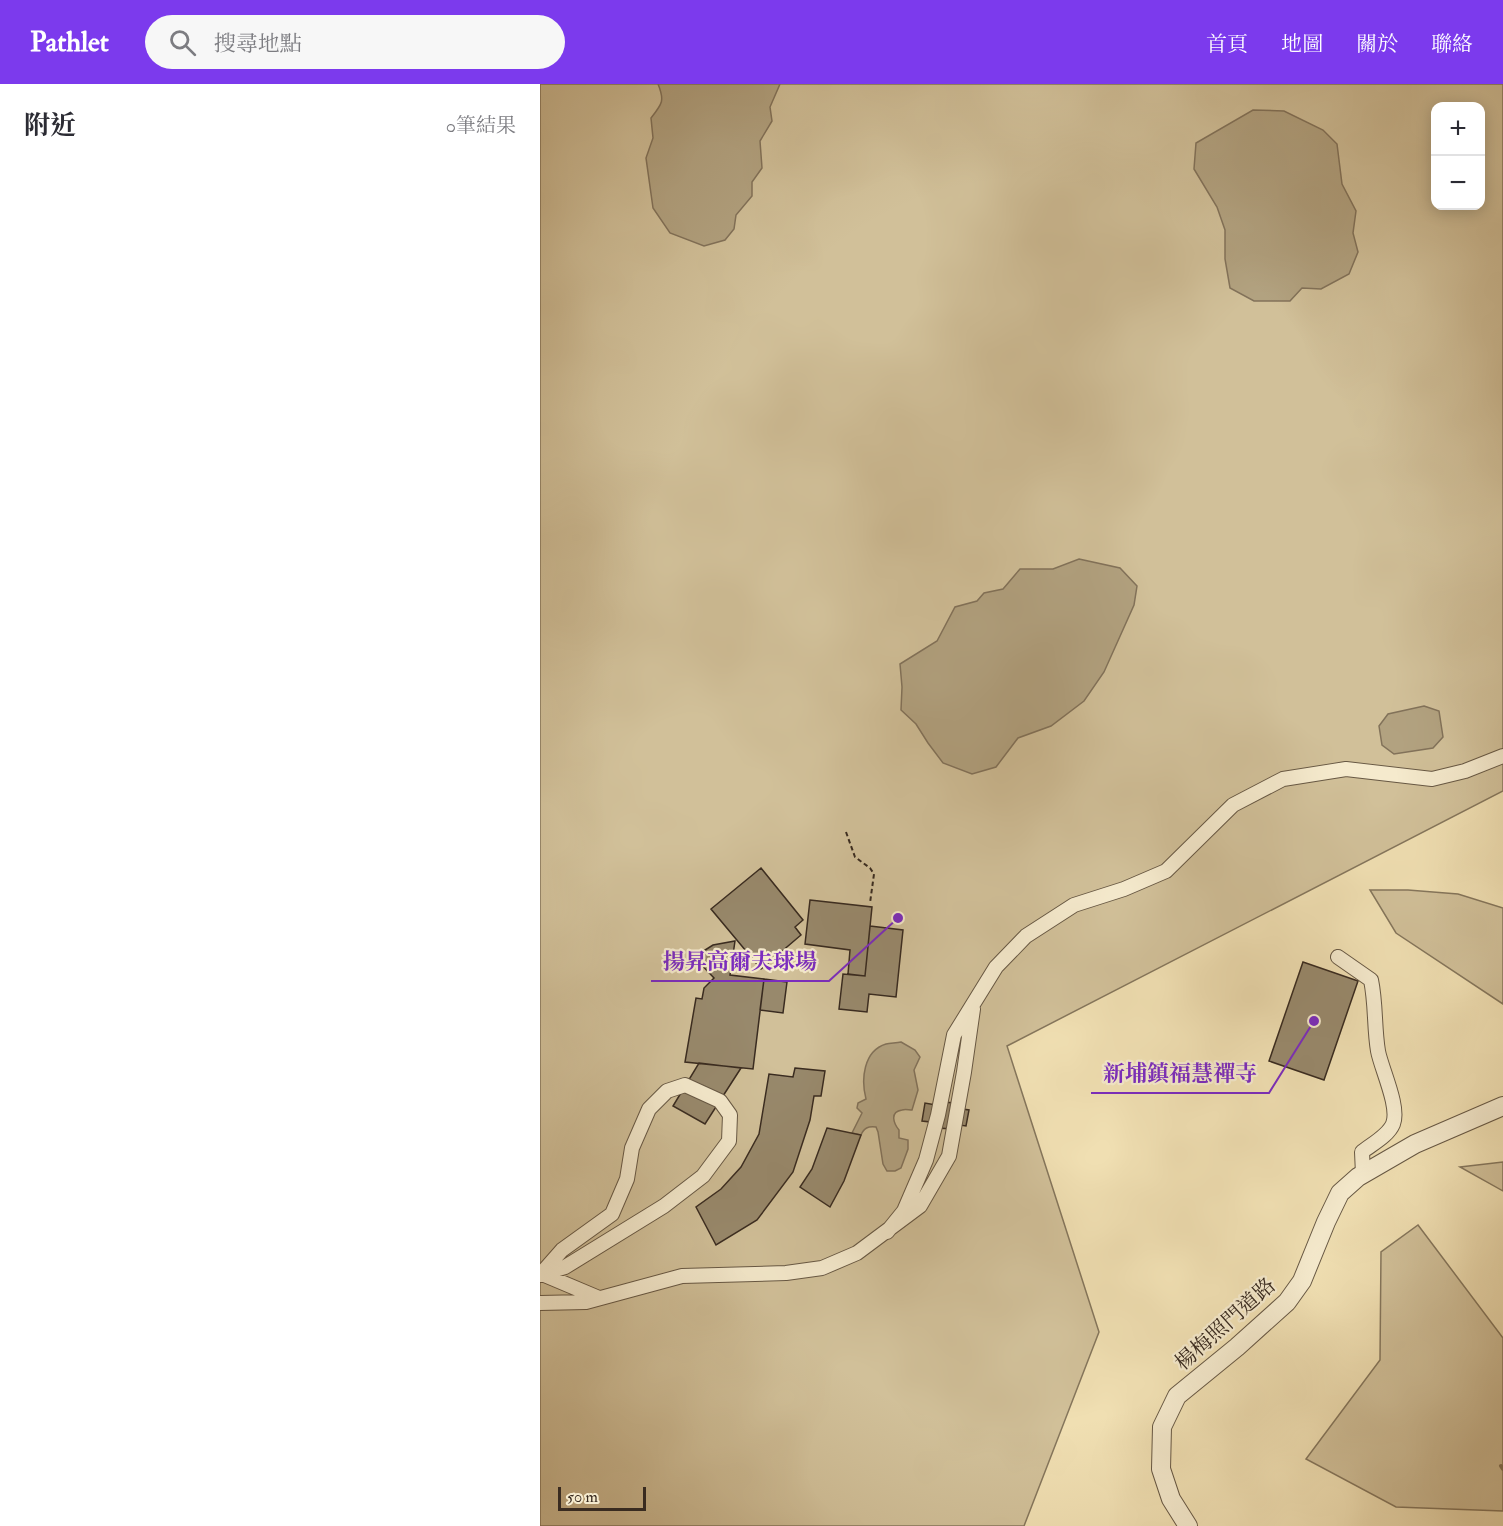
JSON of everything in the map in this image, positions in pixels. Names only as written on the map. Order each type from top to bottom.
[{"type":"street","points":[[887,1232],[904,1211],[926,1160],[938,1115],[954,1035],[996,967],[1026,936],[1074,905],[1124,889],[1166,871],[1233,805],[1282,779],[1346,769],[1432,779],[1465,771],[1503,756]]},
{"type":"street","points":[[1338,957],[1371,980],[1378,1052],[1394,1106],[1394,1123],[1384,1135],[1362,1152],[1363,1174]]},
{"type":"street","points":[[540,1303],[586,1302],[682,1276],[786,1274],[822,1268],[857,1253],[920,1206],[949,1156],[974,1002]]},
{"type":"street","points":[[685,1085],[720,1101],[730,1115],[729,1140],[703,1176],[664,1206],[565,1267],[541,1274],[561,1250],[612,1214],[627,1179],[632,1148],[649,1109],[667,1091],[685,1085]]},
{"type":"street","name":"楊梅照門道路","points":[[1188,1526],[1171,1499],[1161,1469],[1162,1427],[1177,1396],[1287,1302],[1302,1281],[1340,1193],[1363,1174],[1415,1144],[1503,1106]]},
{"type":"street","points":[[541,1274],[599,1298]]},
{"type":"path","points":[[846,832],[855,857],[870,868],[874,874],[870,903]]},
{"type":"shaded area","points":[[540,84],[1503,84],[1503,791],[1007,1046],[1099,1332],[1024,1526],[540,1526]]},
{"type":"shaded area","points":[[658,84],[780,84],[770,107],[772,121],[760,141],[762,168],[752,182],[752,196],[736,215],[734,229],[725,240],[704,246],[670,233],[653,208],[646,158],[653,138],[651,118],[661,102]]},
{"type":"shaded area","points":[[1253,110],[1284,111],[1323,130],[1337,144],[1342,184],[1356,211],[1353,233],[1358,252],[1349,274],[1321,289],[1302,288],[1290,301],[1254,301],[1230,288],[1225,259],[1225,230],[1217,207],[1194,169],[1196,143]]},
{"type":"shaded area","points":[[1079,559],[1120,568],[1137,586],[1134,605],[1104,672],[1084,701],[1051,726],[1018,738],[996,767],[972,774],[943,763],[916,724],[901,710],[900,664],[937,641],[955,607],[977,601],[984,593],[1003,589],[1020,569],[1053,569]]},
{"type":"shaded area","points":[[1424,706],[1439,711],[1443,737],[1433,748],[1394,754],[1382,745],[1379,726],[1388,714]]},
{"type":"shaded area","points":[[1370,890],[1458,894],[1503,908],[1503,1004],[1396,933]]},
{"type":"shaded area","points":[[901,1042],[915,1050],[920,1057],[914,1070],[918,1090],[912,1110],[895,1113],[894,1122],[899,1130],[899,1138],[908,1140],[908,1149],[901,1168],[887,1171],[883,1164],[876,1127],[867,1128],[861,1135],[852,1133],[862,1113],[857,1108],[858,1103],[866,1099],[864,1075],[868,1059],[878,1048],[886,1044]]},
{"type":"shaded area","points":[[1503,1162],[1503,1191],[1460,1167]]},
{"type":"shaded area","points":[[1418,1225],[1503,1338],[1503,1511],[1396,1507],[1306,1459],[1380,1360],[1381,1252]]},
{"type":"building","points":[[761,868],[803,920],[795,927],[801,935],[761,969],[711,909]]},
{"type":"building","points":[[810,900],[872,907],[865,976],[848,974],[850,950],[805,944]]},
{"type":"building","points":[[870,926],[903,930],[896,997],[869,994],[867,1012],[839,1009],[843,974],[865,976]]},
{"type":"building","points":[[735,941],[730,975],[764,979],[753,1069],[685,1062],[696,998],[702,999],[704,988],[714,978],[694,957],[713,945]]},
{"type":"building","points":[[1303,962],[1358,981],[1324,1080],[1269,1061]]},
{"type":"building","points":[[764,979],[787,982],[783,1013],[760,1010]]},
{"type":"building","points":[[699,1063],[741,1068],[705,1124],[673,1106]]},
{"type":"building","points":[[795,1068],[825,1071],[821,1096],[814,1096],[810,1120],[793,1172],[757,1220],[716,1245],[696,1207],[721,1189],[741,1167],[759,1134],[769,1074],[793,1077]]},
{"type":"building","points":[[942,1102],[956,1103],[955,1108],[969,1110],[966,1126],[953,1124],[952,1129],[938,1128],[939,1123],[922,1121],[925,1103],[942,1106]]},
{"type":"building","points":[[827,1128],[861,1135],[844,1181],[830,1207],[800,1187],[812,1169]]},
{"type":"place","name":"揚昇高爾夫球場","points":[[898,918]]},
{"type":"place","name":"新埔鎮福慧禪寺","points":[[1314,1021]]}]
